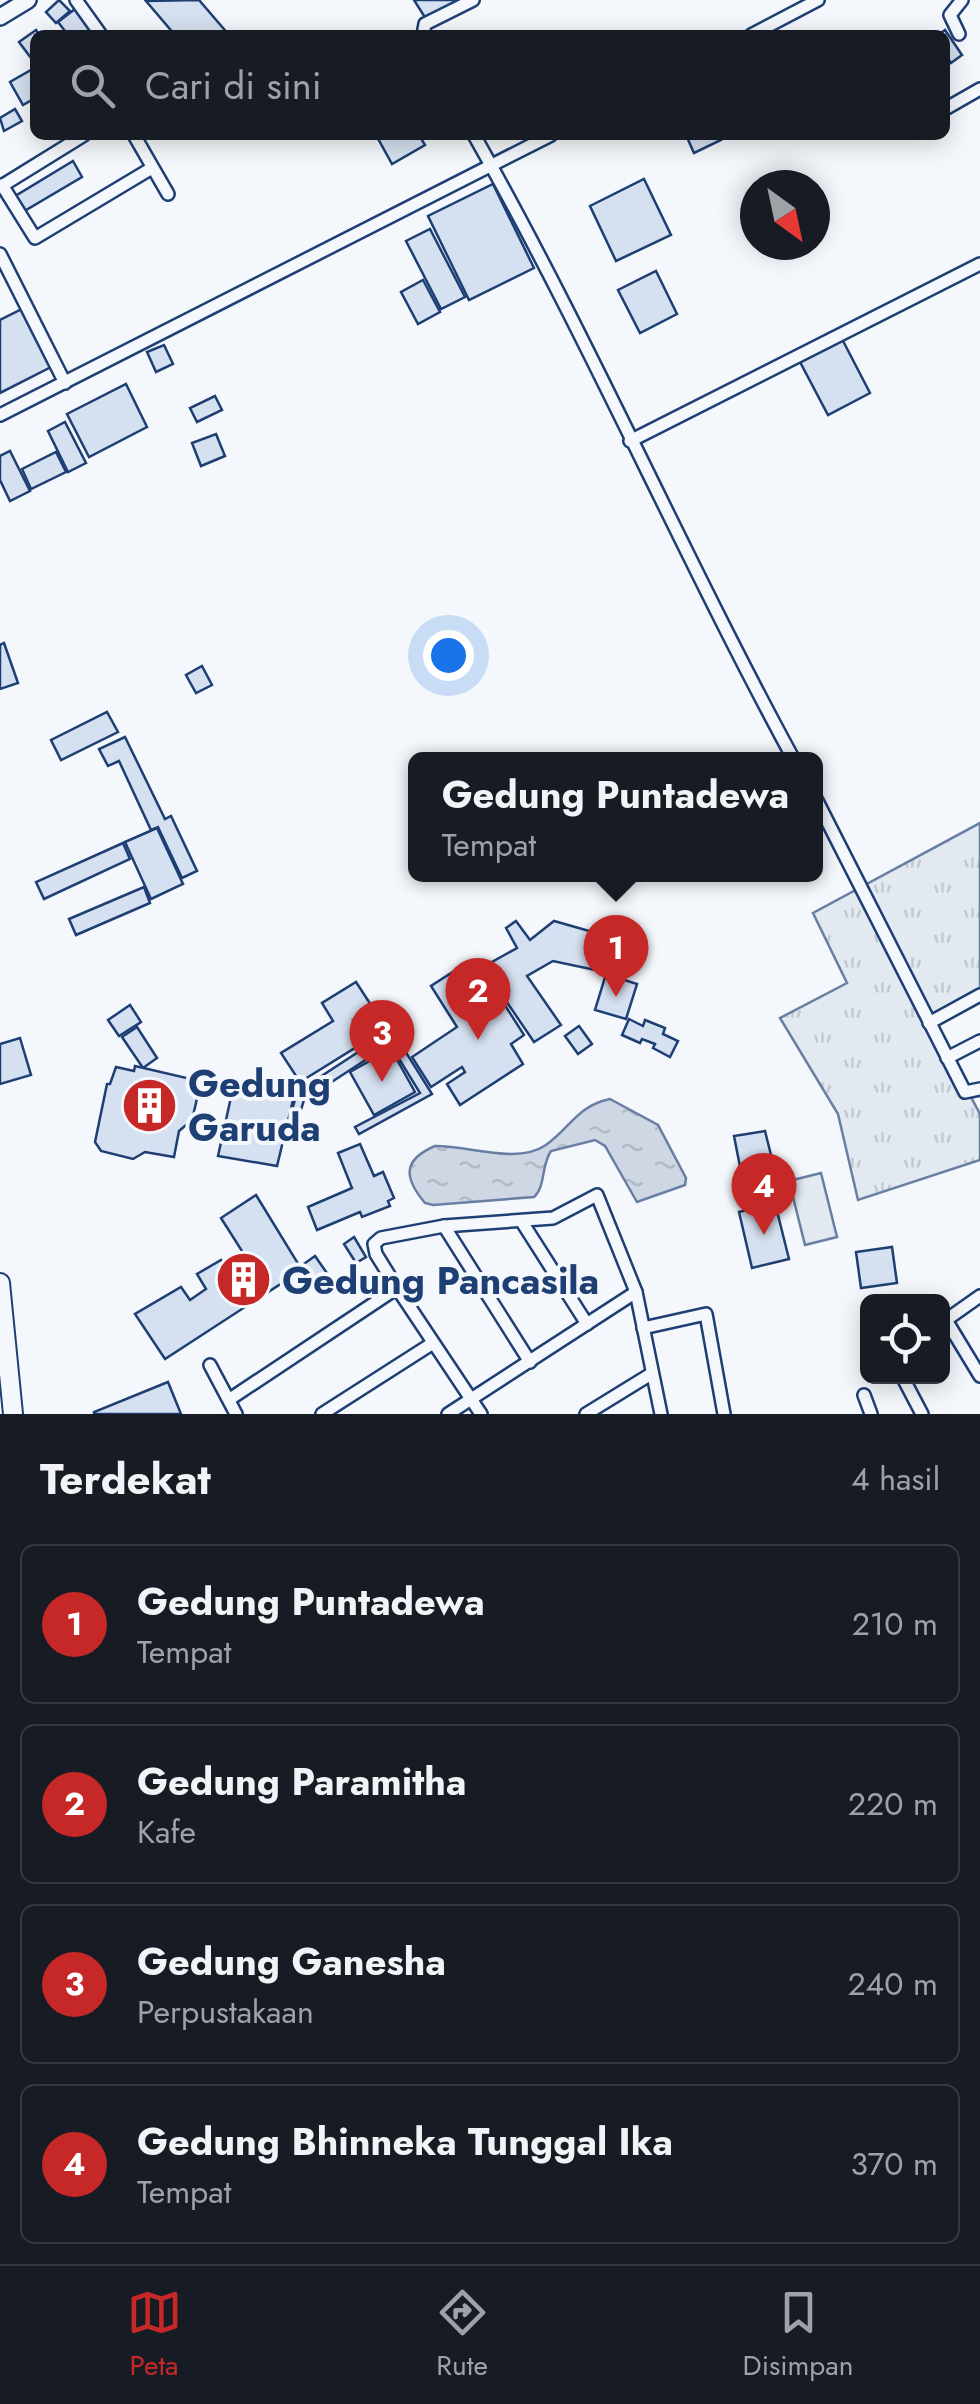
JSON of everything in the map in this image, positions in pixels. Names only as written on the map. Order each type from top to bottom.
[{"type":"highway","points":[[0,1282],[13,1414]]},
{"type":"highway","points":[[0,1400],[2,1414]]},
{"type":"main road","points":[[0,17],[28,0]]},
{"type":"street","points":[[76,0],[97,30]]},
{"type":"street","points":[[424,30],[425,24],[473,0]]},
{"type":"street","points":[[760,30],[818,0]]},
{"type":"street","points":[[959,34],[950,15],[962,0]]},
{"type":"street","points":[[950,106],[980,89]]},
{"type":"street","points":[[76,140],[1,186],[35,238],[152,168]]},
{"type":"street","points":[[137,140],[168,194]]},
{"type":"street","points":[[477,140],[790,752]]},
{"type":"street","points":[[0,416],[541,140]]},
{"type":"street","points":[[0,254],[65,384]]},
{"type":"street","points":[[630,441],[980,264]]},
{"type":"street","points":[[823,813],[965,1092],[980,1089]]},
{"type":"street","points":[[929,1023],[980,994]]},
{"type":"street","points":[[947,1058],[980,1041]]},
{"type":"street","points":[[481,1414],[373,1248],[377,1240],[444,1226],[552,1218],[596,1195],[636,1292],[661,1414]]},
{"type":"street","points":[[522,1222],[587,1324]]},
{"type":"street","points":[[444,1226],[530,1362]]},
{"type":"street","points":[[230,1399],[398,1288]]},
{"type":"street","points":[[448,1414],[636,1292]]},
{"type":"street","points":[[980,1296],[946,1320],[980,1376]]},
{"type":"street","points":[[644,1328],[706,1314],[720,1413]]},
{"type":"street","points":[[322,1414],[433,1343]]},
{"type":"street","points":[[210,1366],[236,1414]]},
{"type":"street","points":[[586,1414],[651,1374]]},
{"type":"street","points":[[906,1384],[922,1414]]},
{"type":"street","points":[[864,1394],[871,1414]]},
{"type":"green space","points":[[980,823],[980,989],[928,1017],[980,1114],[980,1160],[858,1200],[838,1114],[780,1018],[847,983],[813,913]]},
{"type":"green space","points":[[821,1173],[837,1237],[805,1245],[789,1181]]},
{"type":"water","points":[[610,1099],[658,1125],[686,1178],[685,1185],[637,1202],[605,1146],[595,1140],[551,1151],[534,1197],[433,1205],[425,1203],[413,1186],[412,1164],[435,1146],[507,1154],[534,1151],[555,1138],[582,1112]]},
{"type":"building","points":[[59,0],[70,11],[56,23],[46,12]]},
{"type":"building","points":[[199,0],[225,30],[171,30],[146,1]]},
{"type":"building","points":[[414,0],[458,0],[426,19]]},
{"type":"building","points":[[75,9],[89,30],[64,30],[58,22]]},
{"type":"building","points":[[30,34],[30,57],[19,42]]},
{"type":"building","points":[[950,37],[962,55],[950,62]]},
{"type":"building","points":[[30,71],[30,101],[23,105],[10,82]]},
{"type":"building","points":[[15,109],[22,121],[4,131],[0,118]]},
{"type":"building","points":[[379,140],[422,140],[425,145],[392,164]]},
{"type":"building","points":[[688,140],[721,140],[694,153]]},
{"type":"building","points":[[73,161],[82,177],[21,213],[12,198]]},
{"type":"building","points":[[644,179],[671,235],[616,261],[590,206]]},
{"type":"building","points":[[493,184],[534,268],[469,300],[428,216]]},
{"type":"building","points":[[430,229],[465,297],[441,309],[406,241]]},
{"type":"building","points":[[656,271],[677,314],[640,333],[618,290]]},
{"type":"building","points":[[423,280],[440,312],[418,324],[401,292]]},
{"type":"building","points":[[24,308],[53,366],[0,393],[0,320]]},
{"type":"building","points":[[841,337],[870,393],[828,415],[799,360]]},
{"type":"building","points":[[164,345],[173,364],[156,372],[147,352]]},
{"type":"building","points":[[126,384],[147,427],[89,457],[67,414]]},
{"type":"building","points":[[215,396],[222,410],[197,422],[190,408]]},
{"type":"building","points":[[65,422],[86,463],[68,472],[48,431]]},
{"type":"building","points":[[216,434],[225,456],[201,466],[192,443]]},
{"type":"building","points":[[10,451],[30,491],[10,501],[0,480],[0,456]]},
{"type":"building","points":[[56,452],[66,472],[31,489],[22,469]]},
{"type":"building","points":[[4,643],[18,683],[0,689],[0,645]]},
{"type":"building","points":[[202,666],[212,685],[196,693],[186,675]]},
{"type":"building","points":[[107,712],[118,732],[61,760],[51,740]]},
{"type":"building","points":[[125,737],[165,819],[171,816],[197,871],[182,878],[158,827],[151,830],[119,761],[108,766],[99,749]]},
{"type":"building","points":[[157,828],[183,884],[151,899],[125,842]]},
{"type":"building","points":[[123,843],[130,859],[44,899],[36,882]]},
{"type":"building","points":[[144,887],[150,903],[76,935],[69,919]]},
{"type":"building","points":[[516,921],[530,940],[554,921],[607,936],[604,947],[622,953],[614,974],[553,961],[527,976],[561,1025],[534,1042],[483,967],[517,948],[506,928]]},
{"type":"building","points":[[459,968],[486,1009],[501,999],[524,1035],[511,1044],[523,1064],[460,1105],[447,1084],[465,1072],[462,1067],[431,1087],[412,1057],[457,1027],[431,986]]},
{"type":"building","points":[[606,974],[637,984],[626,1019],[595,1010]]},
{"type":"building","points":[[356,982],[373,1008],[353,1020],[366,1041],[300,1082],[281,1053],[333,1021],[322,1003]]},
{"type":"building","points":[[130,1005],[141,1022],[119,1036],[108,1020]]},
{"type":"building","points":[[372,1014],[378,1022],[386,1017],[393,1028],[382,1034],[377,1026],[370,1031],[362,1021]]},
{"type":"building","points":[[629,1019],[643,1026],[645,1020],[665,1028],[663,1034],[678,1041],[670,1057],[653,1048],[655,1044],[622,1035]]},
{"type":"building","points":[[579,1026],[592,1044],[578,1054],[565,1036]]},
{"type":"building","points":[[137,1027],[157,1058],[143,1068],[122,1037]]},
{"type":"building","points":[[392,1030],[432,1094],[359,1134],[355,1127],[420,1093],[390,1044],[304,1100],[295,1130],[287,1129],[297,1092]]},
{"type":"building","points":[[20,1038],[31,1075],[0,1084],[0,1044]]},
{"type":"building","points":[[391,1049],[415,1092],[374,1115],[350,1072]]},
{"type":"building","name":"Gedung Garuda","points":[[135,1066],[191,1079],[199,1090],[192,1120],[179,1131],[174,1157],[145,1152],[133,1159],[101,1151],[95,1142],[107,1084],[116,1067],[134,1071]]},
{"type":"building","points":[[233,1088],[293,1100],[277,1166],[218,1156]]},
{"type":"building","points":[[765,1131],[781,1195],[747,1202],[734,1136]]},
{"type":"building","points":[[360,1144],[374,1176],[383,1172],[394,1198],[388,1201],[390,1206],[362,1217],[360,1212],[317,1230],[308,1207],[352,1188],[338,1153]]},
{"type":"building","name":"Gedung Pancasila","points":[[256,1195],[302,1270],[165,1359],[135,1314],[181,1287],[190,1300],[206,1289],[197,1274],[221,1260],[230,1274],[249,1262],[221,1218]]},
{"type":"building","points":[[775,1203],[789,1259],[752,1268],[739,1212]]},
{"type":"building","points":[[354,1237],[366,1257],[356,1263],[344,1244]]},
{"type":"building","points":[[892,1247],[897,1283],[861,1288],[856,1252]]},
{"type":"building","points":[[315,1256],[329,1276],[314,1286],[301,1266]]},
{"type":"building","points":[[168,1382],[181,1414],[94,1414],[94,1412]]},
{"type":"place","name":"Gedung Puntadewa","points":[[616,997]]},
{"type":"place","name":"Gedung Paramitha","points":[[478,1040]]},
{"type":"place","name":"Gedung Ganesha","points":[[382,1082]]},
{"type":"place","name":"Gedung Garuda","points":[[149,1105]]},
{"type":"place","name":"Gedung Bhinneka Tunggal Ika","points":[[764,1235]]},
{"type":"place","name":"Gedung Pancasila","points":[[243,1280]]}]
